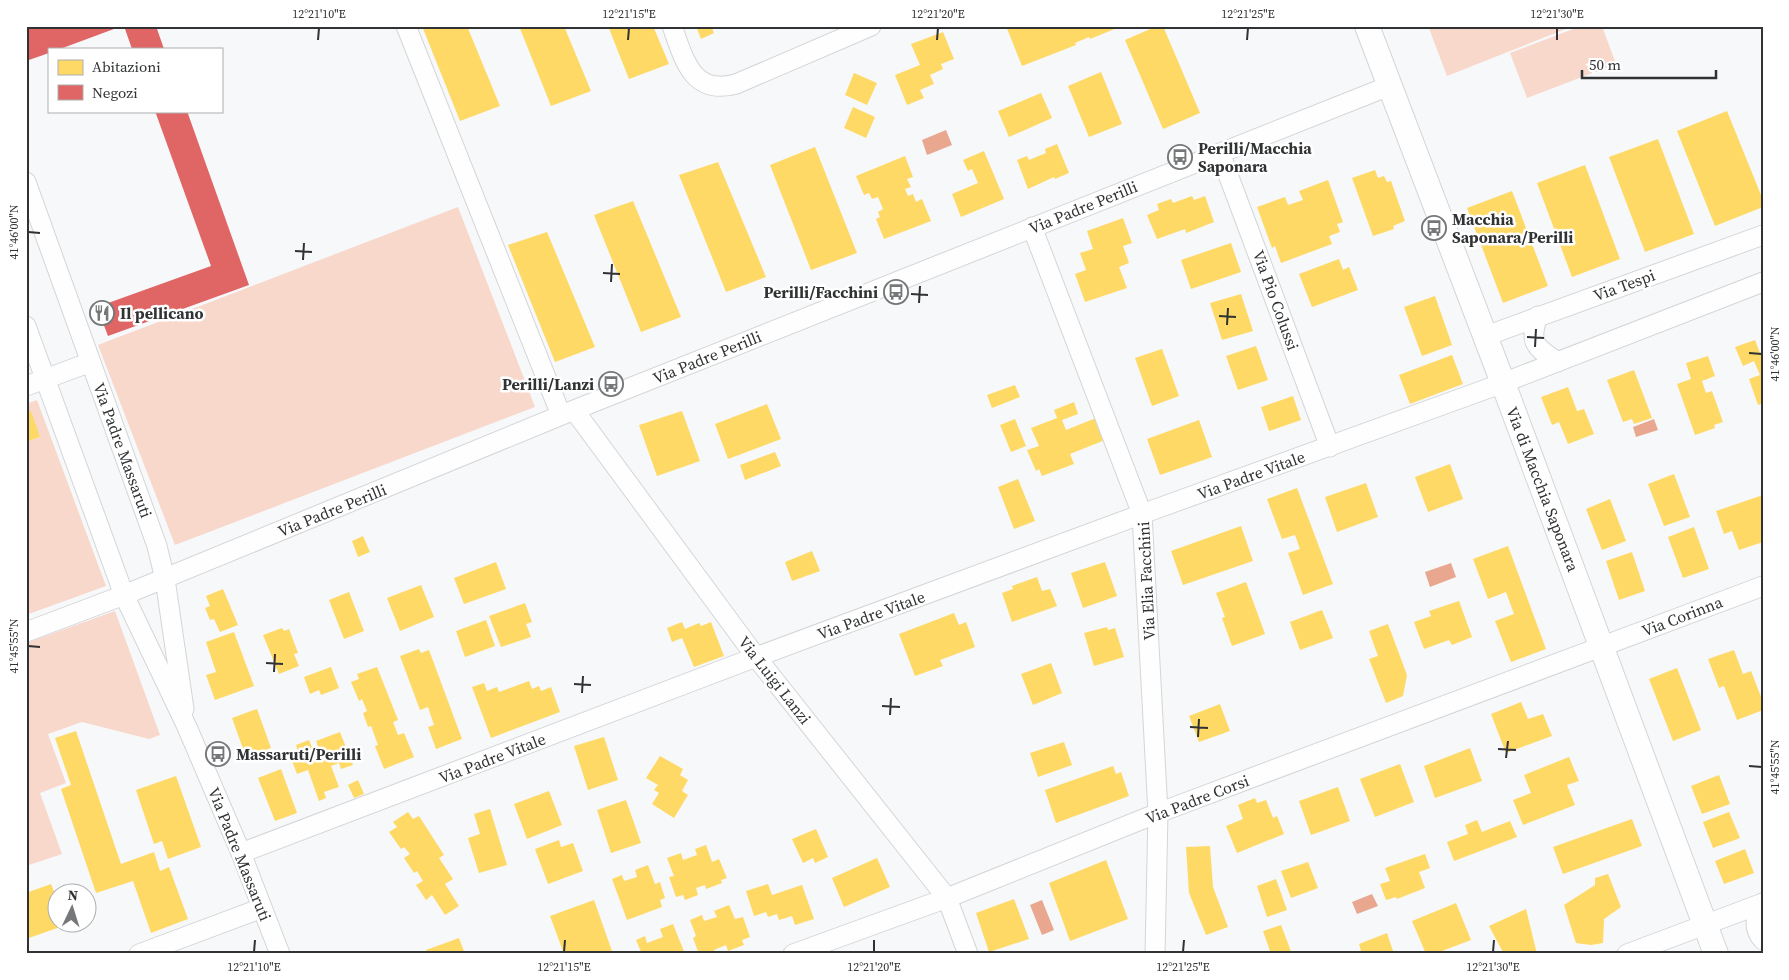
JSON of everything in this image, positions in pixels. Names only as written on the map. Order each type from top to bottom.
[{"type":"street","name":"Via Luigi Lanzi","points":[[406,26],[568,412],[756,658],[947,898],[968,954]]},
{"type":"street","points":[[672,26],[686,64],[693,75],[704,82],[719,87],[736,84],[871,26]]},
{"type":"street","name":"Via di Macchia Saponara","points":[[1367,26],[1486,336],[1716,954]]},
{"type":"street","name":"Via Padre Perilli","points":[[26,632],[165,579],[568,412],[1389,86]]},
{"type":"street","name":"Via Pio Colussi","points":[[1220,152],[1330,447]]},
{"type":"street","name":"Via Padre Massaruti","points":[[26,182],[150,524],[165,579],[187,727]]},
{"type":"street","name":"Via Elia Facchini","points":[[1032,227],[1142,514],[1158,813],[1155,954]]},
{"type":"street","name":"Via Tespi","points":[[1486,336],[1763,235]]},
{"type":"street","points":[[1503,383],[1763,282]]},
{"type":"street","points":[[1538,316],[1533,331],[1534,339],[1543,352],[1558,362]]},
{"type":"street","name":"Via Padre Massaruti","points":[[26,326],[124,595],[187,727],[241,853],[280,954]]},
{"type":"street","points":[[26,386],[91,362]]},
{"type":"street","name":"Via Padre Vitale","points":[[241,853],[1142,514],[1503,383]]},
{"type":"street","name":"Via Corinna","points":[[1602,647],[1763,586]]},
{"type":"street","name":"Via Padre Corsi","points":[[793,954],[947,898],[1158,813],[1602,647]]},
{"type":"street","points":[[1627,954],[1762,903]]},
{"type":"street","points":[[1762,903],[1757,914],[1756,932],[1763,940]]},
{"type":"street","points":[[139,954],[262,908]]},
{"type":"shaded area","points":[[1428,26],[1573,26],[1447,76]]},
{"type":"shaded area","points":[[1581,26],[1602,26],[1616,64],[1527,98],[1510,53]]},
{"type":"shaded area","points":[[946,130],[952,145],[927,155],[922,140]]},
{"type":"shaded area","points":[[458,207],[535,407],[175,545],[98,345]]},
{"type":"shaded area","points":[[37,400],[106,586],[26,615],[26,442],[40,437],[26,413],[26,404]]},
{"type":"shaded area","points":[[1654,419],[1658,430],[1636,437],[1633,427]]},
{"type":"shaded area","points":[[1451,563],[1456,577],[1430,587],[1425,572]]},
{"type":"shaded area","points":[[115,611],[160,735],[149,739],[82,722],[48,734],[66,783],[40,793],[62,854],[26,866],[26,643]]},
{"type":"shaded area","points":[[1372,894],[1378,906],[1357,914],[1352,902]]},
{"type":"shaded area","points":[[1042,900],[1054,930],[1042,935],[1030,905]]},
{"type":"building: Abitazioni","points":[[422,26],[467,26],[500,106],[460,121]]},
{"type":"building: Abitazioni","points":[[519,26],[564,26],[591,91],[551,106]]},
{"type":"building: Abitazioni","points":[[608,26],[653,26],[669,64],[629,79]]},
{"type":"building: Abitazioni","points":[[696,26],[711,26],[714,33],[701,39]]},
{"type":"building: Abitazioni","points":[[1006,26],[1122,26],[1090,39],[1089,37],[1075,43],[1076,45],[1022,66]]},
{"type":"building: Abitazioni","points":[[1157,26],[1163,26],[1200,113],[1163,129],[1125,40]]},
{"type":"building: Abitazioni","points":[[943,32],[954,59],[941,64],[943,69],[930,75],[934,84],[920,90],[924,98],[907,105],[895,75],[920,65],[911,44]]},
{"type":"building: Abitazioni","points":[[1101,72],[1122,124],[1089,137],[1068,86]]},
{"type":"building: Abitazioni","points":[[854,73],[877,83],[867,105],[845,95]]},
{"type":"building: Abitazioni","points":[[1041,93],[1052,118],[1009,137],[998,111]]},
{"type":"building: Abitazioni","points":[[853,107],[875,117],[866,138],[844,128]]},
{"type":"building: Abitazioni","points":[[1727,111],[1763,200],[1763,207],[1715,226],[1677,131]]},
{"type":"building: Abitazioni","points":[[1658,139],[1694,234],[1645,252],[1609,157]]},
{"type":"building: Abitazioni","points":[[1057,144],[1069,173],[1055,179],[1054,177],[1028,189],[1017,160],[1027,156],[1029,160],[1046,153],[1045,149]]},
{"type":"building: Abitazioni","points":[[815,147],[857,253],[811,270],[770,165]]},
{"type":"building: Abitazioni","points":[[984,151],[1004,199],[961,217],[952,194],[978,183],[972,169],[968,171],[963,160]]},
{"type":"building: Abitazioni","points":[[905,156],[913,177],[907,179],[911,187],[905,189],[908,196],[913,194],[916,202],[922,199],[931,221],[884,239],[876,219],[880,217],[878,212],[883,209],[878,197],[872,199],[869,193],[864,195],[856,176]]},
{"type":"building: Abitazioni","points":[[718,162],[766,277],[726,292],[679,175]]},
{"type":"building: Abitazioni","points":[[1585,165],[1620,259],[1572,277],[1537,183]]},
{"type":"building: Abitazioni","points":[[1375,170],[1378,178],[1384,176],[1387,182],[1391,181],[1405,221],[1393,226],[1394,229],[1373,236],[1352,178]]},
{"type":"building: Abitazioni","points":[[1328,180],[1343,222],[1337,224],[1340,232],[1329,236],[1332,244],[1281,263],[1275,246],[1272,248],[1257,207],[1285,197],[1288,205],[1303,200],[1299,191]]},
{"type":"building: Abitazioni","points":[[1512,191],[1548,286],[1503,303],[1467,208]]},
{"type":"building: Abitazioni","points":[[1192,196],[1194,200],[1205,196],[1214,222],[1186,233],[1185,229],[1157,239],[1147,215],[1159,210],[1157,204],[1171,199],[1173,203]]},
{"type":"building: Abitazioni","points":[[633,201],[681,317],[641,332],[594,215]]},
{"type":"building: Abitazioni","points":[[1123,218],[1132,243],[1123,246],[1129,263],[1119,267],[1127,288],[1085,302],[1075,274],[1086,270],[1080,253],[1093,249],[1087,231]]},
{"type":"building: Abitazioni","points":[[547,232],[595,347],[555,362],[508,245]]},
{"type":"building: Abitazioni","points":[[1231,243],[1241,272],[1191,289],[1181,260]]},
{"type":"building: Abitazioni","points":[[1339,259],[1343,270],[1349,267],[1358,290],[1312,307],[1299,274]]},
{"type":"building: Abitazioni","points":[[1241,294],[1253,331],[1222,340],[1210,303]]},
{"type":"building: Abitazioni","points":[[1435,296],[1452,345],[1422,356],[1404,307]]},
{"type":"building: Abitazioni","points":[[1755,340],[1760,353],[1763,351],[1763,403],[1758,405],[1749,379],[1760,375],[1754,361],[1743,366],[1735,347]]},
{"type":"building: Abitazioni","points":[[1256,346],[1268,380],[1238,390],[1226,356]]},
{"type":"building: Abitazioni","points":[[1162,349],[1179,396],[1152,406],[1135,358]]},
{"type":"building: Abitazioni","points":[[1452,355],[1463,384],[1410,404],[1399,375]]},
{"type":"building: Abitazioni","points":[[1708,356],[1715,376],[1702,381],[1706,393],[1712,391],[1723,422],[1714,425],[1715,428],[1695,435],[1677,384],[1691,379],[1686,363]]},
{"type":"building: Abitazioni","points":[[1634,370],[1652,418],[1634,424],[1632,419],[1623,422],[1607,380]]},
{"type":"building: Abitazioni","points":[[1015,385],[1020,397],[992,408],[987,395]]},
{"type":"building: Abitazioni","points":[[1568,387],[1577,411],[1584,409],[1594,434],[1568,444],[1559,422],[1552,425],[1541,397]]},
{"type":"building: Abitazioni","points":[[1293,396],[1301,420],[1269,431],[1261,407]]},
{"type":"building: Abitazioni","points":[[1074,402],[1078,414],[1062,420],[1066,430],[1096,418],[1105,440],[1070,454],[1074,464],[1042,476],[1039,469],[1036,471],[1027,450],[1039,446],[1031,428],[1057,418],[1054,410]]},
{"type":"building: Abitazioni","points":[[767,404],[781,439],[728,459],[715,424]]},
{"type":"building: Abitazioni","points":[[31,411],[40,437],[26,442],[26,413]]},
{"type":"building: Abitazioni","points":[[682,411],[700,461],[657,476],[639,425]]},
{"type":"building: Abitazioni","points":[[1015,419],[1026,446],[1011,452],[1000,425]]},
{"type":"building: Abitazioni","points":[[1199,420],[1212,457],[1160,475],[1147,439]]},
{"type":"building: Abitazioni","points":[[775,452],[781,466],[745,480],[740,465]]},
{"type":"building: Abitazioni","points":[[1450,464],[1463,499],[1428,512],[1415,477]]},
{"type":"building: Abitazioni","points":[[1674,474],[1690,517],[1664,526],[1648,484]]},
{"type":"building: Abitazioni","points":[[1018,479],[1035,521],[1014,529],[998,487]]},
{"type":"building: Abitazioni","points":[[1366,483],[1378,517],[1337,532],[1325,497]]},
{"type":"building: Abitazioni","points":[[1297,488],[1333,584],[1303,595],[1288,553],[1300,549],[1295,535],[1282,539],[1267,499]]},
{"type":"building: Abitazioni","points":[[1763,495],[1763,542],[1739,550],[1732,531],[1724,534],[1716,511]]},
{"type":"building: Abitazioni","points":[[1610,499],[1626,541],[1602,550],[1586,509]]},
{"type":"building: Abitazioni","points":[[1241,526],[1253,561],[1183,585],[1171,551]]},
{"type":"building: Abitazioni","points":[[1694,527],[1709,569],[1683,578],[1668,537]]},
{"type":"building: Abitazioni","points":[[363,536],[370,552],[358,557],[352,541]]},
{"type":"building: Abitazioni","points":[[1508,546],[1546,649],[1511,662],[1495,621],[1514,614],[1506,592],[1488,599],[1473,559]]},
{"type":"building: Abitazioni","points":[[812,551],[820,571],[792,581],[785,562]]},
{"type":"building: Abitazioni","points":[[1632,552],[1645,591],[1619,600],[1606,561]]},
{"type":"building: Abitazioni","points":[[496,562],[506,589],[464,604],[454,578]]},
{"type":"building: Abitazioni","points":[[1105,562],[1117,596],[1083,608],[1071,573]]},
{"type":"building: Abitazioni","points":[[1037,577],[1042,591],[1050,589],[1057,606],[1012,622],[1002,593],[1013,589],[1012,586]]},
{"type":"building: Abitazioni","points":[[1246,582],[1265,634],[1232,646],[1222,618],[1225,617],[1216,593]]},
{"type":"building: Abitazioni","points":[[421,585],[434,617],[400,631],[387,598]]},
{"type":"building: Abitazioni","points":[[223,589],[238,625],[220,632],[214,619],[210,620],[205,608],[210,606],[206,596]]},
{"type":"building: Abitazioni","points":[[349,592],[364,631],[344,639],[329,600]]},
{"type":"building: Abitazioni","points":[[1459,601],[1472,637],[1452,645],[1449,640],[1424,649],[1414,622],[1431,616],[1429,611]]},
{"type":"building: Abitazioni","points":[[525,603],[532,622],[526,624],[531,637],[501,647],[489,616]]},
{"type":"building: Abitazioni","points":[[1322,610],[1333,638],[1300,650],[1290,622]]},
{"type":"building: Abitazioni","points":[[954,613],[959,625],[966,622],[975,647],[940,660],[943,666],[915,676],[899,634]]},
{"type":"building: Abitazioni","points":[[486,620],[495,646],[465,657],[456,631]]},
{"type":"building: Abitazioni","points":[[682,622],[685,629],[699,623],[701,626],[711,622],[724,656],[694,667],[682,638],[672,642],[667,628]]},
{"type":"building: Abitazioni","points":[[1388,624],[1407,675],[1403,696],[1386,703],[1369,659],[1378,656],[1369,631]]},
{"type":"building: Abitazioni","points":[[1107,627],[1108,630],[1115,628],[1124,657],[1094,666],[1084,633]]},
{"type":"building: Abitazioni","points":[[282,628],[284,631],[289,629],[298,653],[294,654],[299,666],[279,674],[263,635]]},
{"type":"building: Abitazioni","points":[[234,632],[254,686],[215,700],[206,675],[216,672],[206,642]]},
{"type":"building: Abitazioni","points":[[419,649],[421,653],[429,650],[462,739],[436,749],[428,727],[434,725],[428,707],[420,710],[400,656]]},
{"type":"building: Abitazioni","points":[[1734,650],[1743,674],[1751,671],[1763,702],[1763,710],[1737,720],[1724,686],[1719,688],[1708,659]]},
{"type":"building: Abitazioni","points":[[1051,663],[1062,693],[1033,705],[1021,674]]},
{"type":"building: Abitazioni","points":[[331,667],[339,688],[321,695],[319,690],[310,694],[304,677]]},
{"type":"building: Abitazioni","points":[[377,667],[398,720],[393,722],[398,735],[404,733],[414,757],[384,769],[375,746],[378,745],[371,726],[368,727],[363,713],[367,711],[362,699],[359,701],[351,682],[359,679],[357,674]]},
{"type":"building: Abitazioni","points":[[1677,668],[1701,730],[1673,741],[1649,679]]},
{"type":"building: Abitazioni","points":[[529,681],[532,689],[539,686],[541,691],[551,687],[560,712],[491,738],[472,687],[484,683],[487,691],[497,687],[499,692]]},
{"type":"building: Abitazioni","points":[[1521,702],[1528,719],[1543,714],[1552,736],[1506,753],[1491,714]]},
{"type":"building: Abitazioni","points":[[1220,704],[1230,731],[1199,742],[1189,716]]},
{"type":"building: Abitazioni","points":[[257,709],[271,748],[246,757],[232,718]]},
{"type":"building: Abitazioni","points":[[76,731],[121,864],[154,852],[160,871],[169,867],[188,919],[151,933],[133,881],[98,892],[98,882],[92,882],[61,789],[71,785],[55,738]]},
{"type":"building: Abitazioni","points":[[340,732],[353,765],[341,769],[339,763],[331,766],[339,787],[324,792],[326,798],[319,801],[308,770],[297,774],[292,761],[300,758],[296,745],[309,740],[314,752],[317,751],[319,757],[321,756],[316,741]]},
{"type":"building: Abitazioni","points":[[604,737],[618,780],[588,790],[574,746]]},
{"type":"building: Abitazioni","points":[[1064,742],[1072,765],[1038,777],[1030,753]]},
{"type":"building: Abitazioni","points":[[1470,748],[1482,781],[1435,798],[1424,766]]},
{"type":"building: Abitazioni","points":[[660,756],[683,769],[680,775],[688,780],[682,791],[688,795],[674,818],[652,804],[659,793],[654,790],[658,785],[646,778]]},
{"type":"building: Abitazioni","points":[[1569,757],[1579,781],[1567,785],[1575,805],[1523,825],[1513,800],[1531,793],[1524,775]]},
{"type":"building: Abitazioni","points":[[1400,764],[1414,802],[1375,817],[1360,779]]},
{"type":"building: Abitazioni","points":[[1113,766],[1116,774],[1121,772],[1129,796],[1056,823],[1045,790]]},
{"type":"building: Abitazioni","points":[[281,769],[297,813],[275,821],[258,778]]},
{"type":"building: Abitazioni","points":[[1719,775],[1730,804],[1702,814],[1691,786]]},
{"type":"building: Abitazioni","points":[[176,776],[201,847],[168,859],[162,841],[154,844],[136,790]]},
{"type":"building: Abitazioni","points":[[358,780],[364,794],[354,798],[348,785]]},
{"type":"building: Abitazioni","points":[[1338,787],[1350,821],[1311,835],[1299,801]]},
{"type":"building: Abitazioni","points":[[549,791],[562,825],[527,839],[514,804]]},
{"type":"building: Abitazioni","points":[[1255,798],[1257,803],[1266,800],[1273,818],[1277,816],[1284,834],[1237,853],[1226,826],[1243,819],[1238,805]]},
{"type":"building: Abitazioni","points":[[626,800],[641,843],[611,853],[597,810]]},
{"type":"building: Abitazioni","points":[[490,809],[507,865],[479,873],[468,838],[480,834],[474,814]]},
{"type":"building: Abitazioni","points":[[408,812],[413,819],[419,816],[444,855],[439,858],[453,879],[445,884],[459,906],[445,915],[432,895],[426,900],[416,885],[423,881],[417,871],[414,873],[404,858],[410,854],[404,847],[401,849],[389,832],[397,827],[393,822]]},
{"type":"building: Abitazioni","points":[[1729,812],[1740,838],[1713,848],[1703,822]]},
{"type":"building: Abitazioni","points":[[1632,819],[1642,846],[1563,874],[1553,847]]},
{"type":"building: Abitazioni","points":[[1477,820],[1482,832],[1510,821],[1517,837],[1454,861],[1447,842],[1468,834],[1465,825]]},
{"type":"building: Abitazioni","points":[[816,829],[828,857],[815,863],[813,858],[803,863],[792,839]]},
{"type":"building: Abitazioni","points":[[559,840],[561,847],[573,843],[583,871],[548,884],[535,849]]},
{"type":"building: Abitazioni","points":[[706,845],[712,862],[719,859],[727,878],[721,880],[722,883],[706,889],[705,885],[696,888],[698,895],[685,900],[683,895],[676,897],[669,877],[674,876],[667,858],[681,853],[683,860],[697,855],[695,849]]},
{"type":"building: Abitazioni","points":[[1210,846],[1213,887],[1228,927],[1206,935],[1189,893],[1186,847]]},
{"type":"building: Abitazioni","points":[[1745,849],[1754,873],[1724,884],[1715,861]]},
{"type":"building: Abitazioni","points":[[1425,854],[1430,868],[1419,872],[1425,888],[1397,899],[1396,897],[1386,900],[1380,884],[1390,881],[1385,868]]},
{"type":"building: Abitazioni","points":[[877,858],[890,887],[844,907],[832,878]]},
{"type":"building: Abitazioni","points":[[1106,860],[1128,919],[1070,941],[1049,883]]},
{"type":"building: Abitazioni","points":[[1308,862],[1318,888],[1291,898],[1281,871]]},
{"type":"building: Abitazioni","points":[[648,865],[655,884],[660,882],[665,898],[660,900],[662,907],[627,920],[612,879],[622,875],[624,881],[637,877],[635,870]]},
{"type":"building: Abitazioni","points":[[1608,874],[1621,907],[1604,919],[1603,943],[1591,945],[1576,943],[1564,905],[1595,885],[1595,878]]},
{"type":"building: Abitazioni","points":[[1276,879],[1287,910],[1267,917],[1257,886]]},
{"type":"building: Abitazioni","points":[[768,884],[772,895],[802,885],[814,919],[795,925],[792,916],[779,920],[777,914],[768,917],[766,912],[754,916],[746,891]]},
{"type":"building: Abitazioni","points":[[48,885],[48,931],[26,939],[26,893]]},
{"type":"building: Abitazioni","points":[[1014,899],[1029,939],[989,952],[976,913]]},
{"type":"building: Abitazioni","points":[[594,900],[613,954],[564,954],[550,916]]},
{"type":"building: Abitazioni","points":[[1456,903],[1471,940],[1434,954],[1426,954],[1412,921]]},
{"type":"building: Abitazioni","points":[[729,905],[735,919],[743,917],[750,937],[742,940],[744,945],[728,951],[726,945],[714,950],[715,954],[703,954],[703,952],[699,954],[693,938],[696,936],[690,920],[702,915],[704,921],[717,917],[714,911]]},
{"type":"building: Abitazioni","points":[[1526,909],[1537,954],[1504,954],[1489,926]]},
{"type":"building: Abitazioni","points":[[673,924],[685,954],[642,954],[636,940],[645,936],[647,943],[663,937],[660,929]]},
{"type":"building: Abitazioni","points":[[1281,925],[1292,954],[1271,954],[1263,931]]},
{"type":"building: Abitazioni","points":[[1387,933],[1394,954],[1362,954],[1359,944]]},
{"type":"building: Abitazioni","points":[[459,938],[465,954],[428,954],[426,950]]},
{"type":"building: Negozi","points":[[36,26],[122,26],[63,48],[48,48],[48,53],[26,61],[26,30]]},
{"type":"building: Negozi","points":[[124,26],[156,26],[164,48],[132,48]]},
{"type":"building: Negozi","points":[[155,112],[187,112],[249,285],[108,336],[97,307],[211,266]]},
{"type":"place","name":"Perilli/Macchia Saponara","points":[[1180,157]]},
{"type":"place","name":"Macchia Saponara/Perilli","points":[[1434,228]]},
{"type":"place","name":"Perilli/Facchini","points":[[896,292]]},
{"type":"place","name":"Il pellicano","points":[[102,313]]},
{"type":"place","name":"Perilli/Lanzi","points":[[611,384]]},
{"type":"place","name":"Massaruti/Perilli","points":[[218,754]]}]
